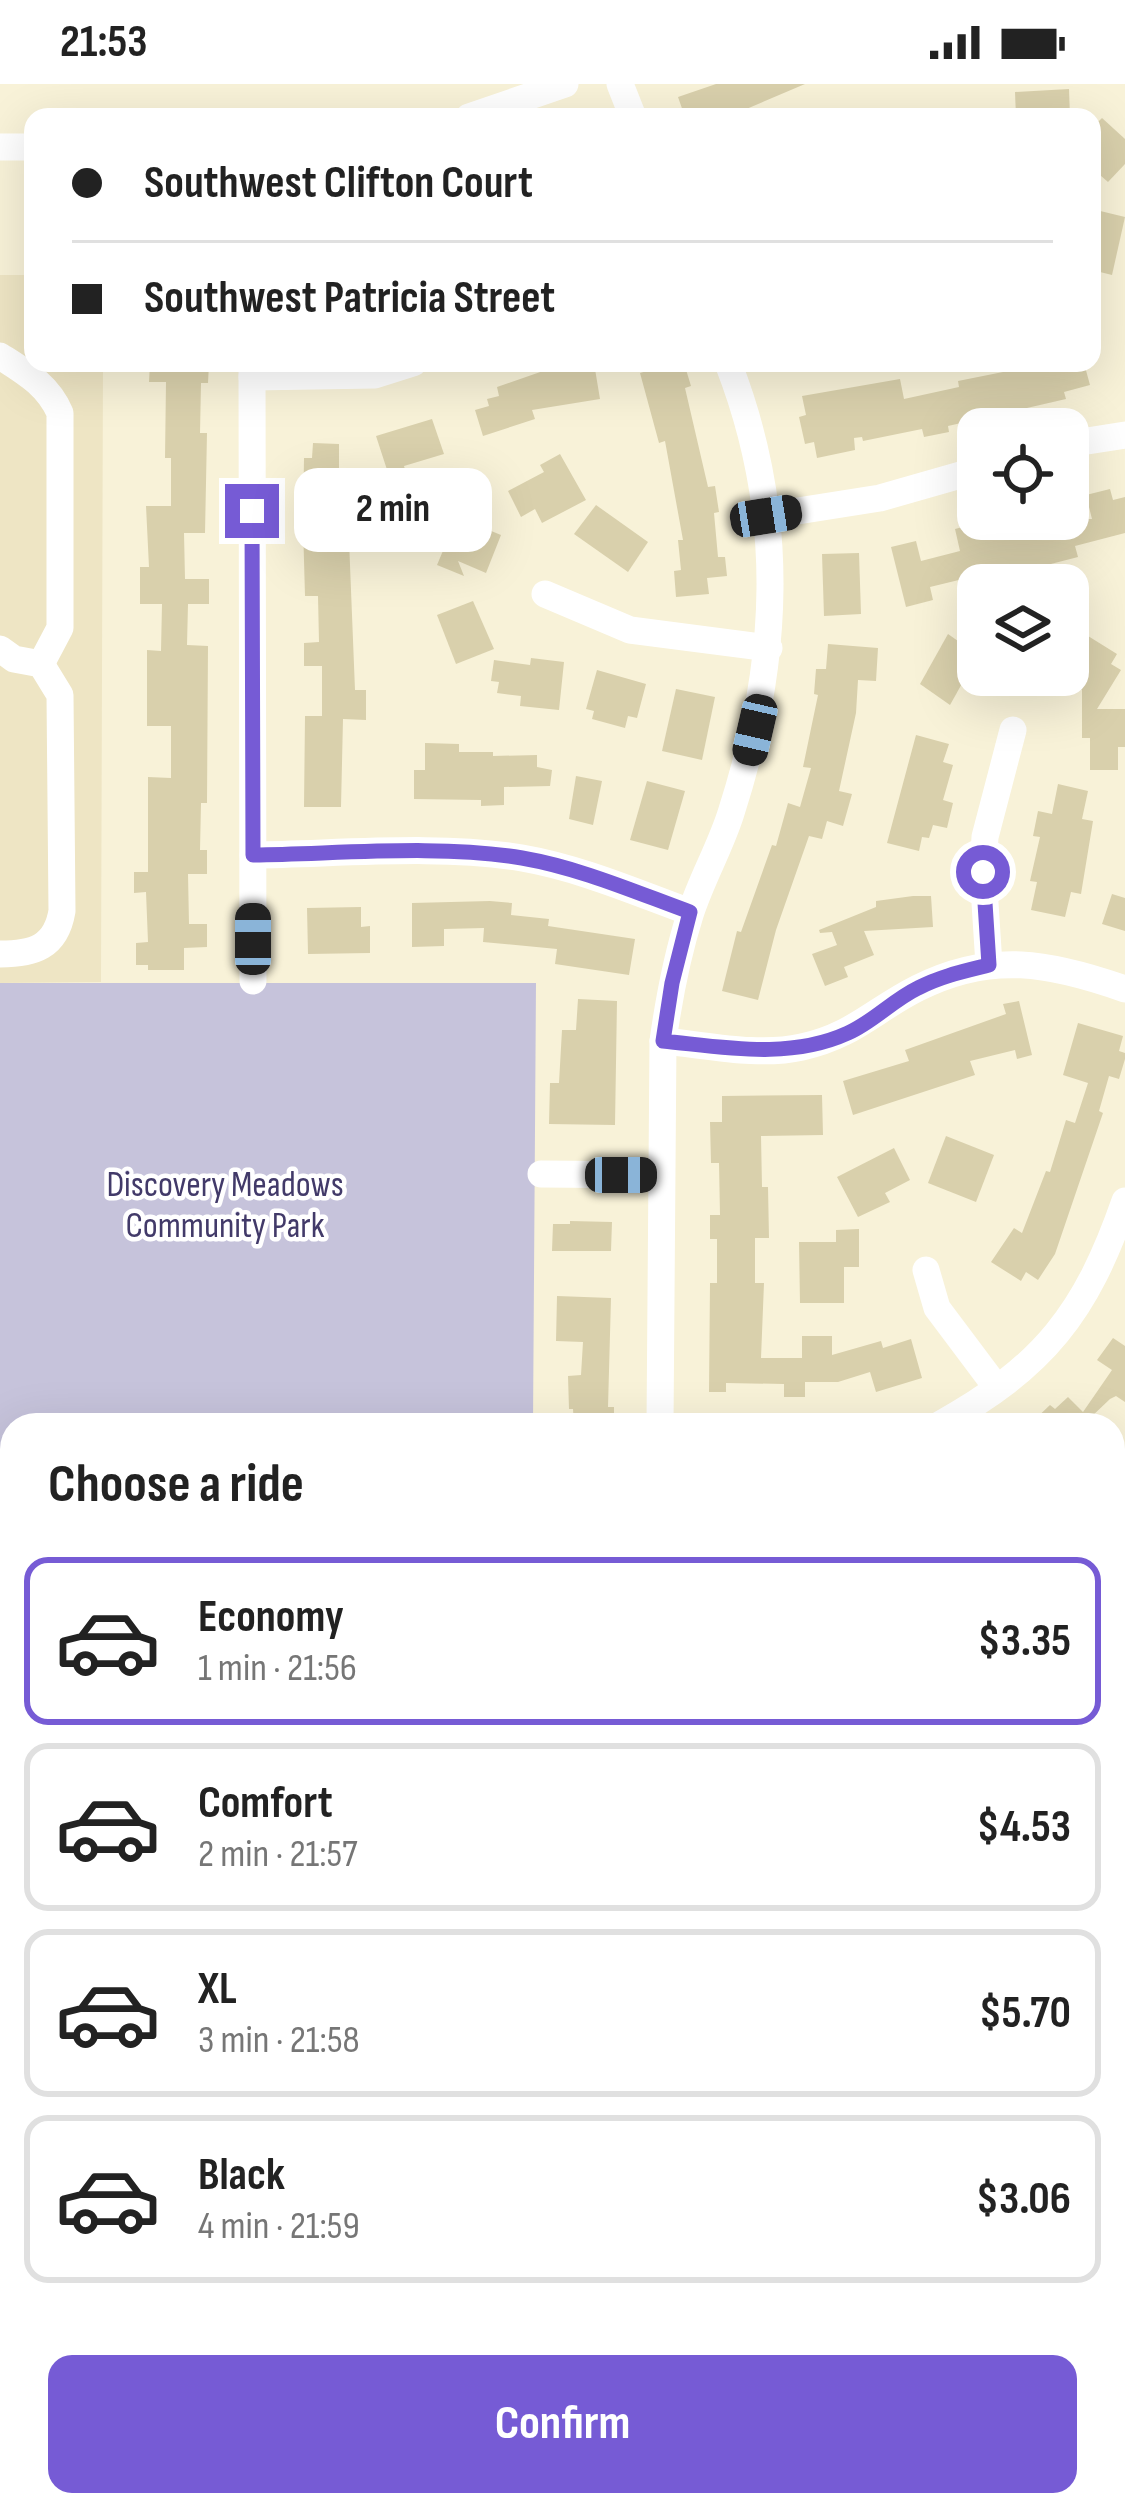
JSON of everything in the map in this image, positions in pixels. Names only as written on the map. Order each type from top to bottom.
[{"type":"street","points":[[496,108],[565,84]]},
{"type":"street","points":[[24,372],[53,397],[62,430],[60,628],[41,664]]},
{"type":"street","points":[[252,372],[253,981]]},
{"type":"street","points":[[301,372],[384,372]]},
{"type":"street","points":[[660,1413],[663,1041],[690,912],[729,820],[748,760],[769,648],[772,575],[766,516],[750,425],[731,372]]},
{"type":"street","points":[[1089,441],[1125,435]]},
{"type":"street","points":[[766,516],[880,498],[957,476]]},
{"type":"street","points":[[545,594],[630,630],[769,648]]},
{"type":"street","points":[[0,650],[14,659],[41,664],[60,695],[62,911],[49,944],[34,951],[0,953]]},
{"type":"street","points":[[989,965],[983,872],[986,837],[1013,730]]},
{"type":"street","points":[[253,855],[521,858],[584,873],[690,912]]},
{"type":"street","points":[[663,1041],[751,1050],[798,1048],[848,1033],[916,988],[989,965],[1043,964],[1125,989]]},
{"type":"street","points":[[541,1174],[661,1175]]},
{"type":"street","points":[[958,1413],[1037,1356],[1078,1310],[1106,1256],[1125,1201]]},
{"type":"street","points":[[926,1270],[938,1308],[998,1388]]},
{"type":"shaded area","points":[[0,275],[24,275],[24,372],[103,372],[101,982],[0,983]]},
{"type":"green space","name":"Discovery Meadows Community Park","points":[[0,983],[536,983],[533,1413],[0,1413]]},
{"type":"building","points":[[716,84],[805,84],[749,108],[682,108],[678,97]]},
{"type":"building","points":[[1069,89],[1070,108],[1016,108],[1015,92]]},
{"type":"building","points":[[1101,119],[1125,139],[1125,164],[1108,182],[1101,176]]},
{"type":"building","points":[[1101,211],[1125,217],[1112,275],[1101,272]]},
{"type":"building","points":[[150,372],[209,372],[208,383],[201,383],[200,433],[207,433],[205,533],[184,533],[185,579],[209,579],[209,604],[188,604],[187,645],[208,646],[207,803],[201,803],[200,850],[207,850],[207,874],[188,874],[189,924],[207,924],[207,947],[184,948],[184,970],[148,970],[148,965],[136,965],[136,943],[148,942],[146,892],[134,893],[134,872],[148,872],[148,777],[171,778],[171,726],[147,726],[147,650],[161,651],[162,604],[140,604],[140,567],[149,567],[146,506],[171,506],[171,458],[165,458],[166,382],[149,382]]},
{"type":"building","points":[[540,372],[596,372],[600,399],[532,410],[535,419],[483,436],[475,410],[499,396],[497,387]]},
{"type":"building","points":[[687,372],[691,386],[685,388],[708,487],[715,486],[718,557],[725,557],[727,576],[707,578],[709,594],[676,597],[674,571],[681,570],[678,540],[683,540],[665,441],[659,443],[640,373]]},
{"type":"building","points":[[1003,372],[1086,372],[1090,385],[1064,392],[1066,399],[1027,408],[957,408],[957,424],[948,426],[949,432],[924,437],[922,429],[863,441],[854,438],[855,450],[817,458],[814,442],[805,444],[799,417],[806,415],[802,396],[900,379],[904,399],[959,387],[958,381]]},
{"type":"building","points":[[432,419],[444,454],[404,466],[407,476],[391,482],[376,436]]},
{"type":"building","points":[[313,443],[339,444],[339,473],[348,474],[348,493],[339,493],[339,541],[349,540],[355,690],[366,690],[366,720],[343,719],[341,807],[304,807],[305,716],[322,716],[322,666],[304,666],[304,643],[319,642],[318,596],[305,596],[304,458],[312,458]]},
{"type":"building","points":[[560,454],[586,500],[542,523],[535,509],[521,517],[508,491],[544,472],[540,465]]},
{"type":"building","points":[[1110,489],[1113,500],[1125,497],[1125,533],[1075,546],[1078,557],[1051,564],[957,564],[957,580],[930,587],[933,600],[906,607],[891,547],[916,541],[921,561],[960,551],[958,540],[1089,540],[1089,494]]},
{"type":"building","points":[[596,505],[648,542],[628,572],[574,534]]},
{"type":"building","points":[[474,524],[501,535],[486,573],[458,561],[464,576],[437,565],[450,534],[467,541]]},
{"type":"building","points":[[859,553],[861,614],[824,616],[822,554]]},
{"type":"building","points":[[473,601],[494,649],[456,664],[437,615]]},
{"type":"building","points":[[948,634],[957,640],[957,692],[950,705],[920,684]]},
{"type":"building","points":[[1089,637],[1117,654],[1111,664],[1121,670],[1097,709],[1125,709],[1125,747],[1118,747],[1118,770],[1090,770],[1090,738],[1082,738],[1082,696],[1089,696]]},
{"type":"building","points":[[828,644],[878,648],[876,681],[858,680],[839,791],[852,794],[843,826],[827,821],[822,839],[809,836],[758,1000],[722,991],[737,931],[741,932],[772,845],[776,846],[788,803],[800,807],[811,768],[803,767],[818,695],[814,694],[816,669],[826,669]]},
{"type":"building","points":[[531,658],[564,662],[559,710],[520,706],[521,696],[497,693],[499,682],[491,681],[494,660],[530,665]]},
{"type":"building","points":[[597,670],[646,684],[637,718],[628,716],[625,728],[592,719],[594,711],[586,709]]},
{"type":"building","points":[[676,689],[715,697],[702,760],[662,751]]},
{"type":"building","points":[[916,735],[949,744],[943,762],[953,765],[943,800],[953,803],[947,828],[933,825],[929,838],[922,837],[919,851],[887,843]]},
{"type":"building","points":[[425,743],[459,744],[459,752],[493,752],[493,756],[537,755],[537,767],[552,770],[550,786],[504,787],[504,805],[414,799],[414,770],[425,770]]},
{"type":"building","points":[[576,776],[602,781],[593,825],[569,819]]},
{"type":"building","points":[[647,781],[685,791],[668,850],[630,840]]},
{"type":"building","points":[[1058,784],[1088,791],[1082,819],[1093,821],[1081,894],[1071,892],[1065,917],[1031,910],[1037,882],[1030,881],[1040,837],[1033,836],[1038,811],[1052,814]]},
{"type":"building","points":[[1112,894],[1125,898],[1125,931],[1102,924]]},
{"type":"building","points":[[931,896],[933,927],[864,931],[874,955],[844,967],[848,977],[825,986],[812,954],[837,945],[832,932],[819,930],[876,907],[876,901]]},
{"type":"building","points":[[412,903],[512,903],[511,915],[549,919],[548,926],[635,939],[629,975],[555,964],[557,949],[483,942],[484,928],[444,929],[444,946],[412,947]]},
{"type":"building","points":[[361,907],[361,927],[370,926],[370,953],[308,954],[307,908]]},
{"type":"building","points":[[578,999],[617,1001],[615,1125],[549,1124],[550,1083],[559,1083],[562,1030],[576,1030]]},
{"type":"building","points":[[1019,1001],[1032,1055],[1017,1059],[1015,1050],[970,1061],[975,1075],[853,1115],[843,1081],[909,1061],[905,1050],[1006,1014],[1003,1004]]},
{"type":"building","points":[[1078,1023],[1123,1036],[1119,1051],[1125,1059],[1119,1079],[1109,1076],[1099,1111],[1103,1113],[1055,1254],[1038,1280],[1026,1272],[1021,1281],[991,1262],[1014,1228],[1022,1233],[1046,1171],[1050,1172],[1066,1120],[1075,1123],[1088,1083],[1063,1075]]},
{"type":"building","points":[[822,1095],[823,1135],[761,1136],[769,1238],[755,1238],[755,1283],[764,1283],[761,1358],[802,1358],[802,1336],[832,1336],[832,1355],[881,1341],[883,1348],[911,1339],[922,1378],[876,1392],[870,1372],[838,1382],[805,1382],[805,1397],[784,1397],[784,1384],[726,1383],[726,1392],[709,1392],[710,1283],[717,1283],[717,1239],[710,1239],[710,1215],[720,1215],[719,1163],[711,1163],[710,1122],[722,1122],[722,1096]]},
{"type":"building","points":[[946,1136],[994,1155],[976,1202],[928,1183]]},
{"type":"building","points":[[894,1148],[910,1180],[885,1193],[890,1202],[858,1217],[837,1177]]},
{"type":"building","points":[[612,1222],[611,1251],[552,1251],[553,1224]]},
{"type":"building","points":[[859,1229],[859,1267],[844,1267],[844,1303],[800,1303],[799,1242],[836,1242],[836,1230]]},
{"type":"building","points":[[557,1296],[611,1298],[608,1407],[614,1407],[614,1413],[573,1413],[569,1409],[568,1376],[581,1375],[583,1342],[556,1341]]},
{"type":"building","points":[[1113,1338],[1125,1346],[1125,1402],[1116,1396],[1095,1413],[1042,1413],[1068,1397],[1083,1412],[1112,1370],[1097,1360]]},
{"type":"route","points":[[252,511],[253,855],[521,858],[584,873],[690,912],[663,1041],[751,1050],[798,1048],[848,1033],[916,988],[989,965],[983,872]]}]
